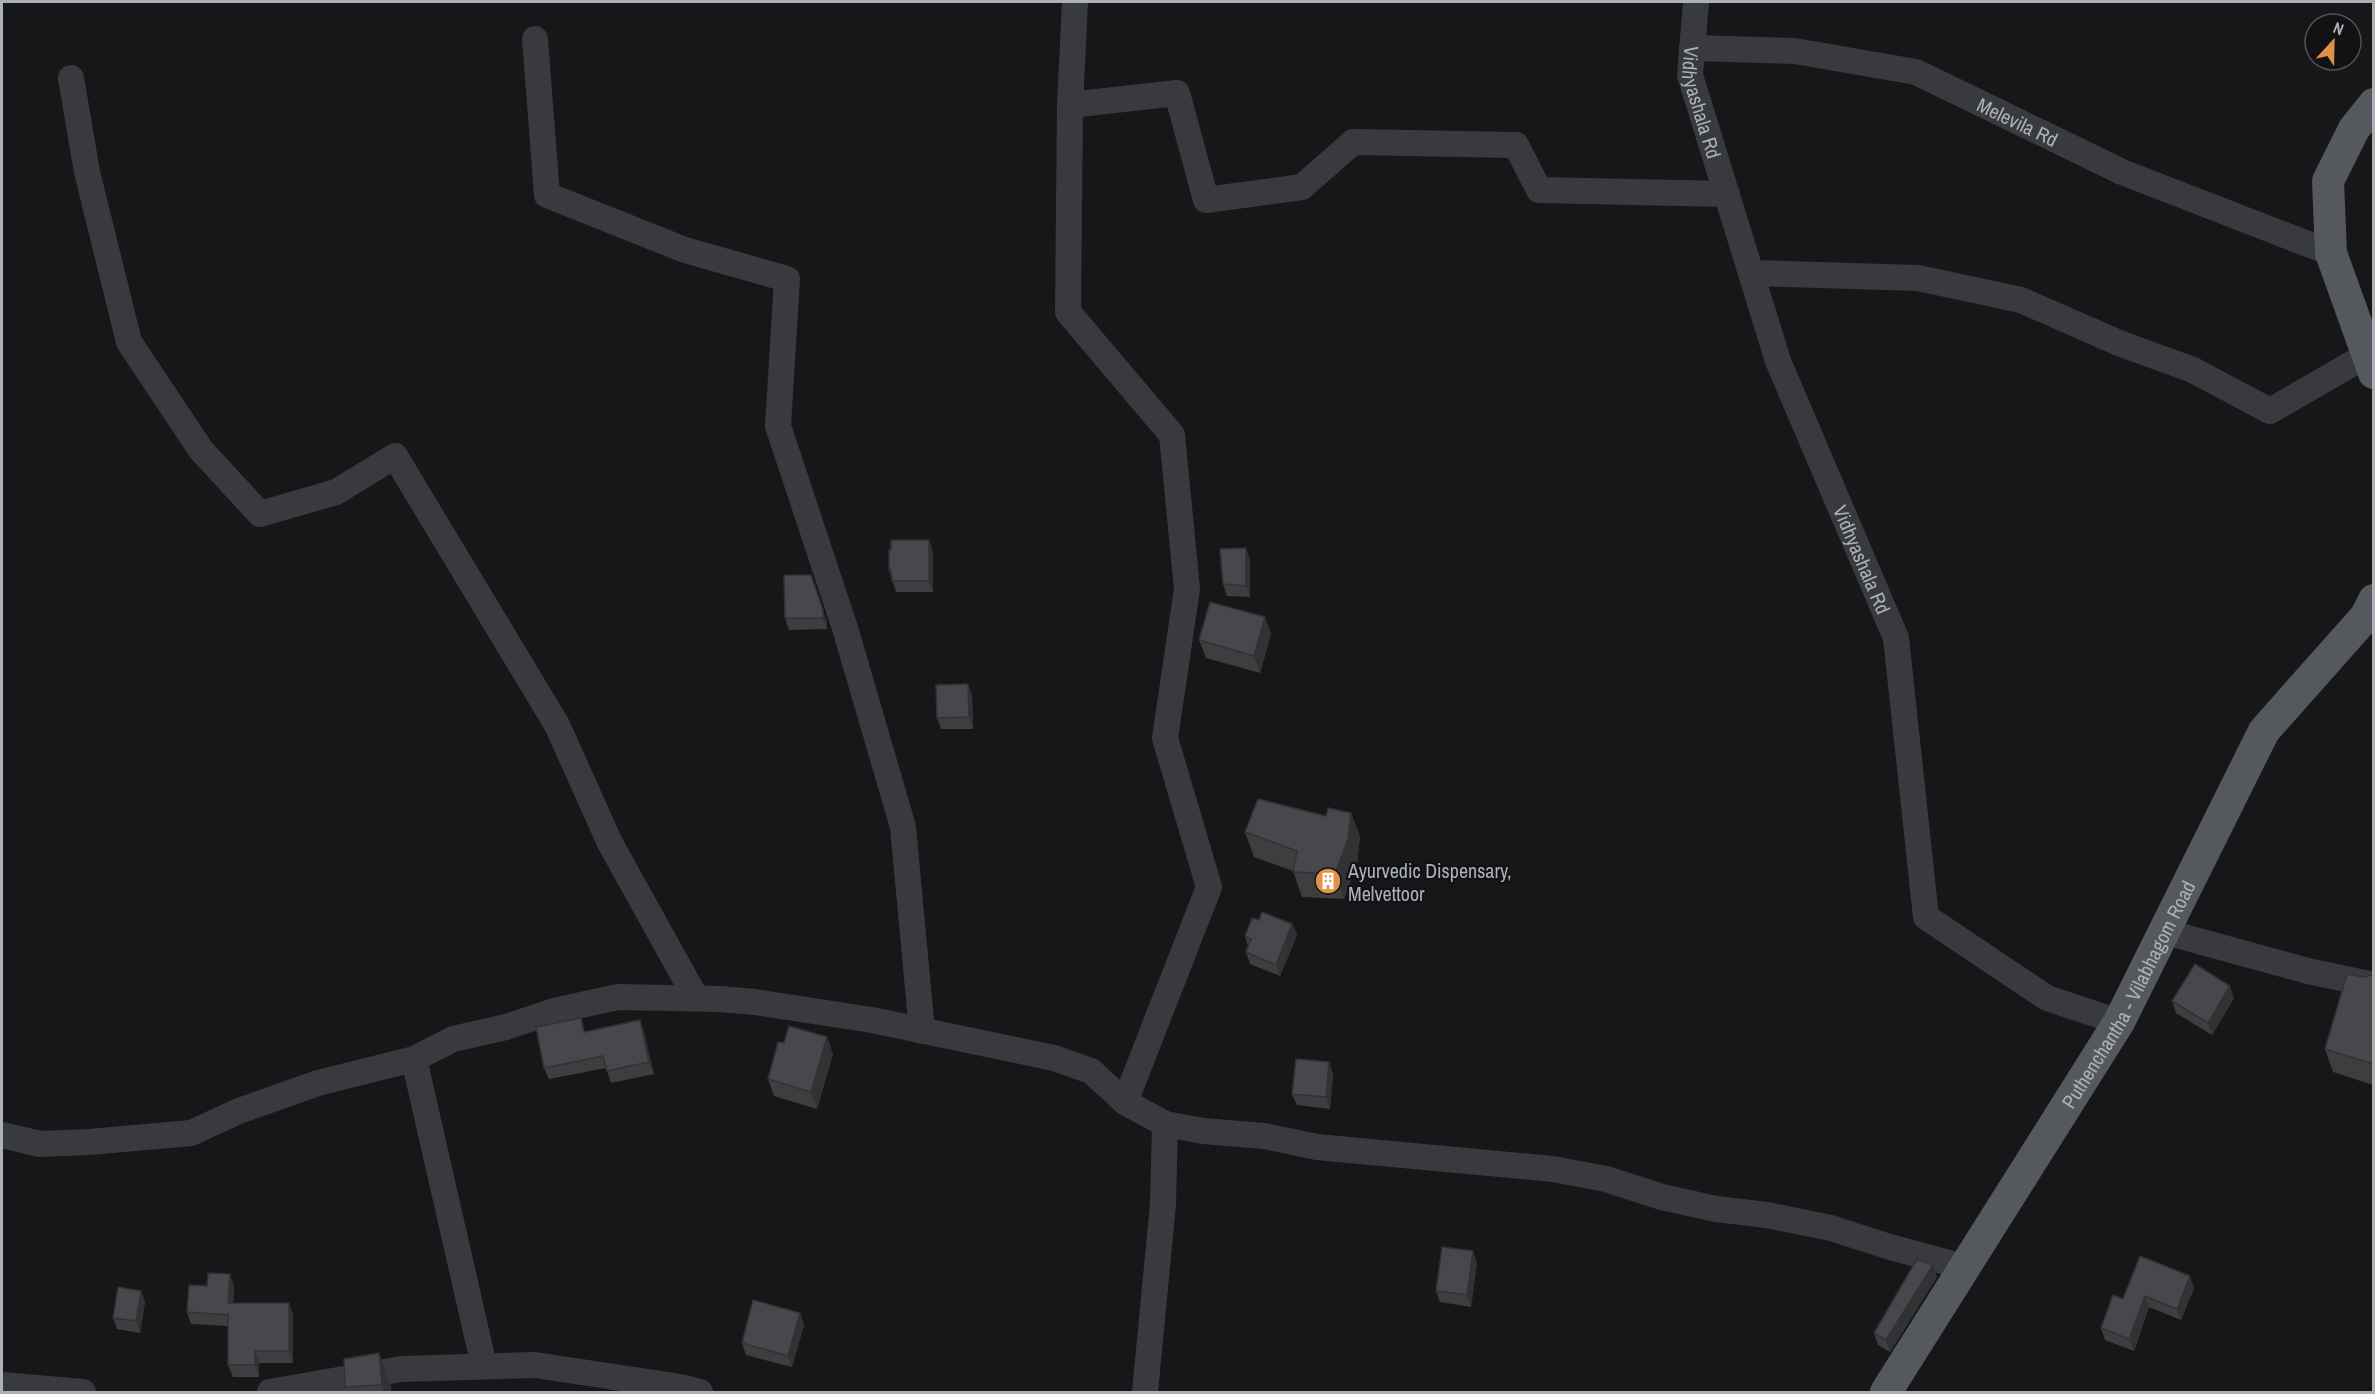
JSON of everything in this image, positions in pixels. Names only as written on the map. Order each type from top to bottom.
[{"type":"main road","points":[[2370,364],[2331,253],[2328,181],[2354,129],[2373,104]]},
{"type":"main road","name":"Puthenchantha - Vilabhagom Road","points":[[1886,1392],[2119,1022],[2162,931],[2264,731],[2366,616],[2373,600]]},
{"type":"street","points":[[1075,2],[1070,105],[1068,312],[1172,435],[1187,589],[1165,738],[1209,887],[1125,1102]]},
{"type":"street","name":"Vidhyashala Rd","points":[[1696,2],[1690,75],[1778,361],[1896,638],[1926,917],[2047,998],[2119,1022]]},
{"type":"street","points":[[534,39],[547,195],[685,250],[787,279],[778,426],[845,628],[903,827],[922,1030]]},
{"type":"street","name":"Melevila Rd","points":[[1692,48],[1795,51],[1916,72],[2122,172],[2331,253]]},
{"type":"street","points":[[71,78],[87,171],[129,342],[201,450],[260,514],[336,492],[395,456],[557,725],[610,843],[696,998]]},
{"type":"street","points":[[1070,105],[1177,93],[1206,200],[1302,187],[1353,142],[1516,145],[1539,190],[1726,194]]},
{"type":"street","points":[[1751,273],[1918,278],[2021,300],[2119,343],[2193,370],[2270,411],[2370,364]]},
{"type":"street","points":[[2162,931],[2308,971],[2373,985]]},
{"type":"street","points":[[2,1135],[40,1144],[89,1142],[191,1132],[239,1111],[318,1083],[414,1059],[453,1039],[506,1027],[554,1011],[618,997],[696,998],[755,1002],[872,1020],[1054,1058],[1090,1071],[1125,1102],[1165,1124],[1203,1131],[1264,1136],[1317,1147],[1553,1169],[1606,1179],[1662,1197],[1716,1209],[1767,1215],[1831,1228],[1964,1267]]},
{"type":"street","points":[[414,1059],[484,1366]]},
{"type":"street","points":[[1145,1392],[1163,1204],[1165,1124]]},
{"type":"street","points":[[270,1392],[401,1369],[535,1365],[681,1387],[700,1392]]},
{"type":"street","points":[[2,1385],[83,1392]]},
{"type":"building","points":[[891,540],[929,540],[929,581],[892,581],[891,570],[889,570]]},
{"type":"building","points":[[1246,548],[1246,586],[1223,584],[1220,549]]},
{"type":"building","points":[[784,575],[811,575],[823,610],[823,618],[785,618]]},
{"type":"building","points":[[1210,602],[1265,617],[1254,656],[1199,640]]},
{"type":"building","points":[[968,684],[969,717],[937,718],[936,685]]},
{"type":"building","points":[[1258,799],[1326,816],[1328,808],[1351,813],[1348,839],[1335,874],[1293,872],[1297,851],[1245,832]]},
{"type":"building","points":[[1262,912],[1292,924],[1276,965],[1246,952],[1251,939],[1245,936],[1252,918],[1259,920]]},
{"type":"building","points":[[2195,964],[2230,986],[2208,1023],[2172,1001]]},
{"type":"building","points":[[2347,974],[2363,977],[2373,975],[2373,1064],[2325,1049]]},
{"type":"building","points":[[581,1018],[584,1032],[640,1020],[649,1062],[607,1071],[603,1056],[544,1068],[536,1027]]},
{"type":"building","points":[[789,1026],[827,1037],[811,1092],[768,1079],[778,1042],[784,1043]]},
{"type":"building","points":[[1296,1059],[1329,1062],[1326,1097],[1292,1094]]},
{"type":"building","points":[[1442,1247],[1473,1251],[1467,1295],[1436,1291]]},
{"type":"building","points":[[2140,1256],[2190,1276],[2177,1309],[2145,1296],[2129,1339],[2101,1328],[2113,1295],[2123,1299]]},
{"type":"building","points":[[1917,1259],[1933,1265],[1886,1340],[1874,1333]]},
{"type":"building","points":[[208,1273],[230,1274],[228,1303],[289,1303],[289,1351],[255,1351],[255,1365],[228,1365],[228,1315],[187,1312],[189,1285],[207,1286]]},
{"type":"building","points":[[118,1287],[141,1291],[136,1321],[113,1318]]},
{"type":"building","points":[[753,1300],[800,1313],[788,1356],[742,1343]]},
{"type":"building","points":[[379,1353],[382,1385],[345,1387],[344,1359]]},
{"type":"place","name":"Ayurvedic Dispensary, Melvettoor","points":[[1328,881]]}]
